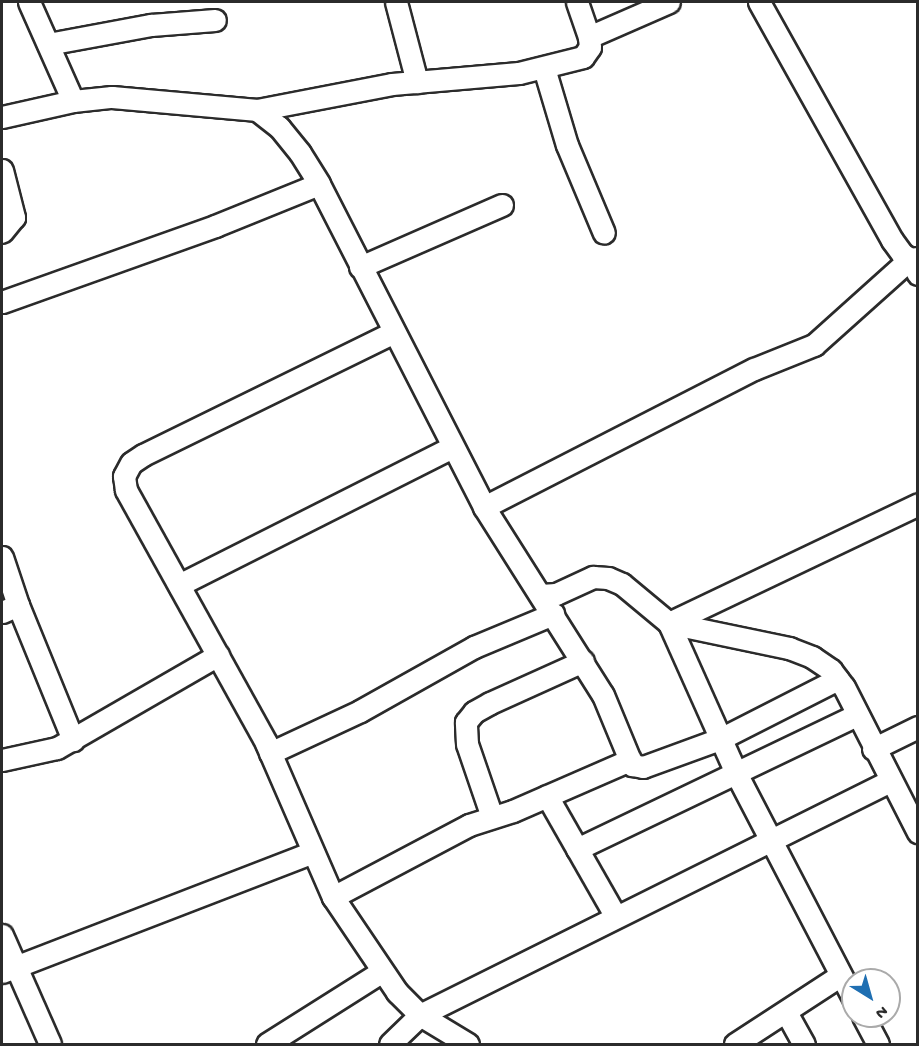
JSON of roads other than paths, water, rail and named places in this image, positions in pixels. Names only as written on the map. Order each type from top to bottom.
[{"type":"street","points":[[30,2],[73,101]]},
{"type":"street","points":[[396,2],[417,82]]},
{"type":"street","points":[[2,117],[73,101],[147,98],[257,110],[417,82],[544,68],[583,57],[590,47],[589,37],[577,2]]},
{"type":"street","points":[[589,37],[669,2]]},
{"type":"street","points":[[484,507],[754,369],[814,345],[915,264],[892,240],[759,2]]},
{"type":"street","points":[[48,44],[151,25],[214,20]]},
{"type":"street","points":[[544,68],[567,145],[604,233]]},
{"type":"street","points":[[257,110],[279,127],[300,153],[318,184],[392,333],[484,507],[529,582],[541,595],[603,695],[630,760],[636,767],[643,767],[720,739],[838,680]]},
{"type":"street","points":[[2,170],[14,217],[2,232]]},
{"type":"street","points":[[2,302],[215,226],[318,184]]},
{"type":"street","points":[[360,267],[502,205]]},
{"type":"street","points":[[392,333],[131,464],[124,476],[126,490],[270,753],[333,897],[381,972],[420,1015],[468,1044]]},
{"type":"street","points":[[179,585],[452,447]]},
{"type":"street","points":[[669,623],[918,504]]},
{"type":"street","points":[[2,557],[10,608],[73,740]]},
{"type":"street","points":[[541,595],[556,594],[593,577],[608,578],[622,584],[669,623],[736,773],[840,975],[735,1044]]},
{"type":"street","points":[[270,753],[360,711],[474,647],[553,614]]},
{"type":"street","points":[[669,623],[789,648],[812,657],[838,680],[918,832]]},
{"type":"street","points":[[2,760],[37,754],[73,740],[218,655]]},
{"type":"street","points":[[492,817],[467,744],[466,722],[474,712],[490,703],[583,661]]},
{"type":"street","points":[[577,849],[857,715]]},
{"type":"street","points":[[873,749],[918,727]]},
{"type":"street","points":[[333,897],[438,840],[630,760]]},
{"type":"street","points":[[390,1044],[420,1015],[615,915],[890,781]]},
{"type":"street","points":[[547,796],[615,915]]},
{"type":"street","points":[[8,969],[313,852]]},
{"type":"street","points":[[2,935],[8,969],[50,1044]]},
{"type":"street","points":[[267,1044],[381,972]]},
{"type":"street","points":[[786,1012],[804,1044]]},
{"type":"street","points":[[869,1028],[878,1044]]}]
